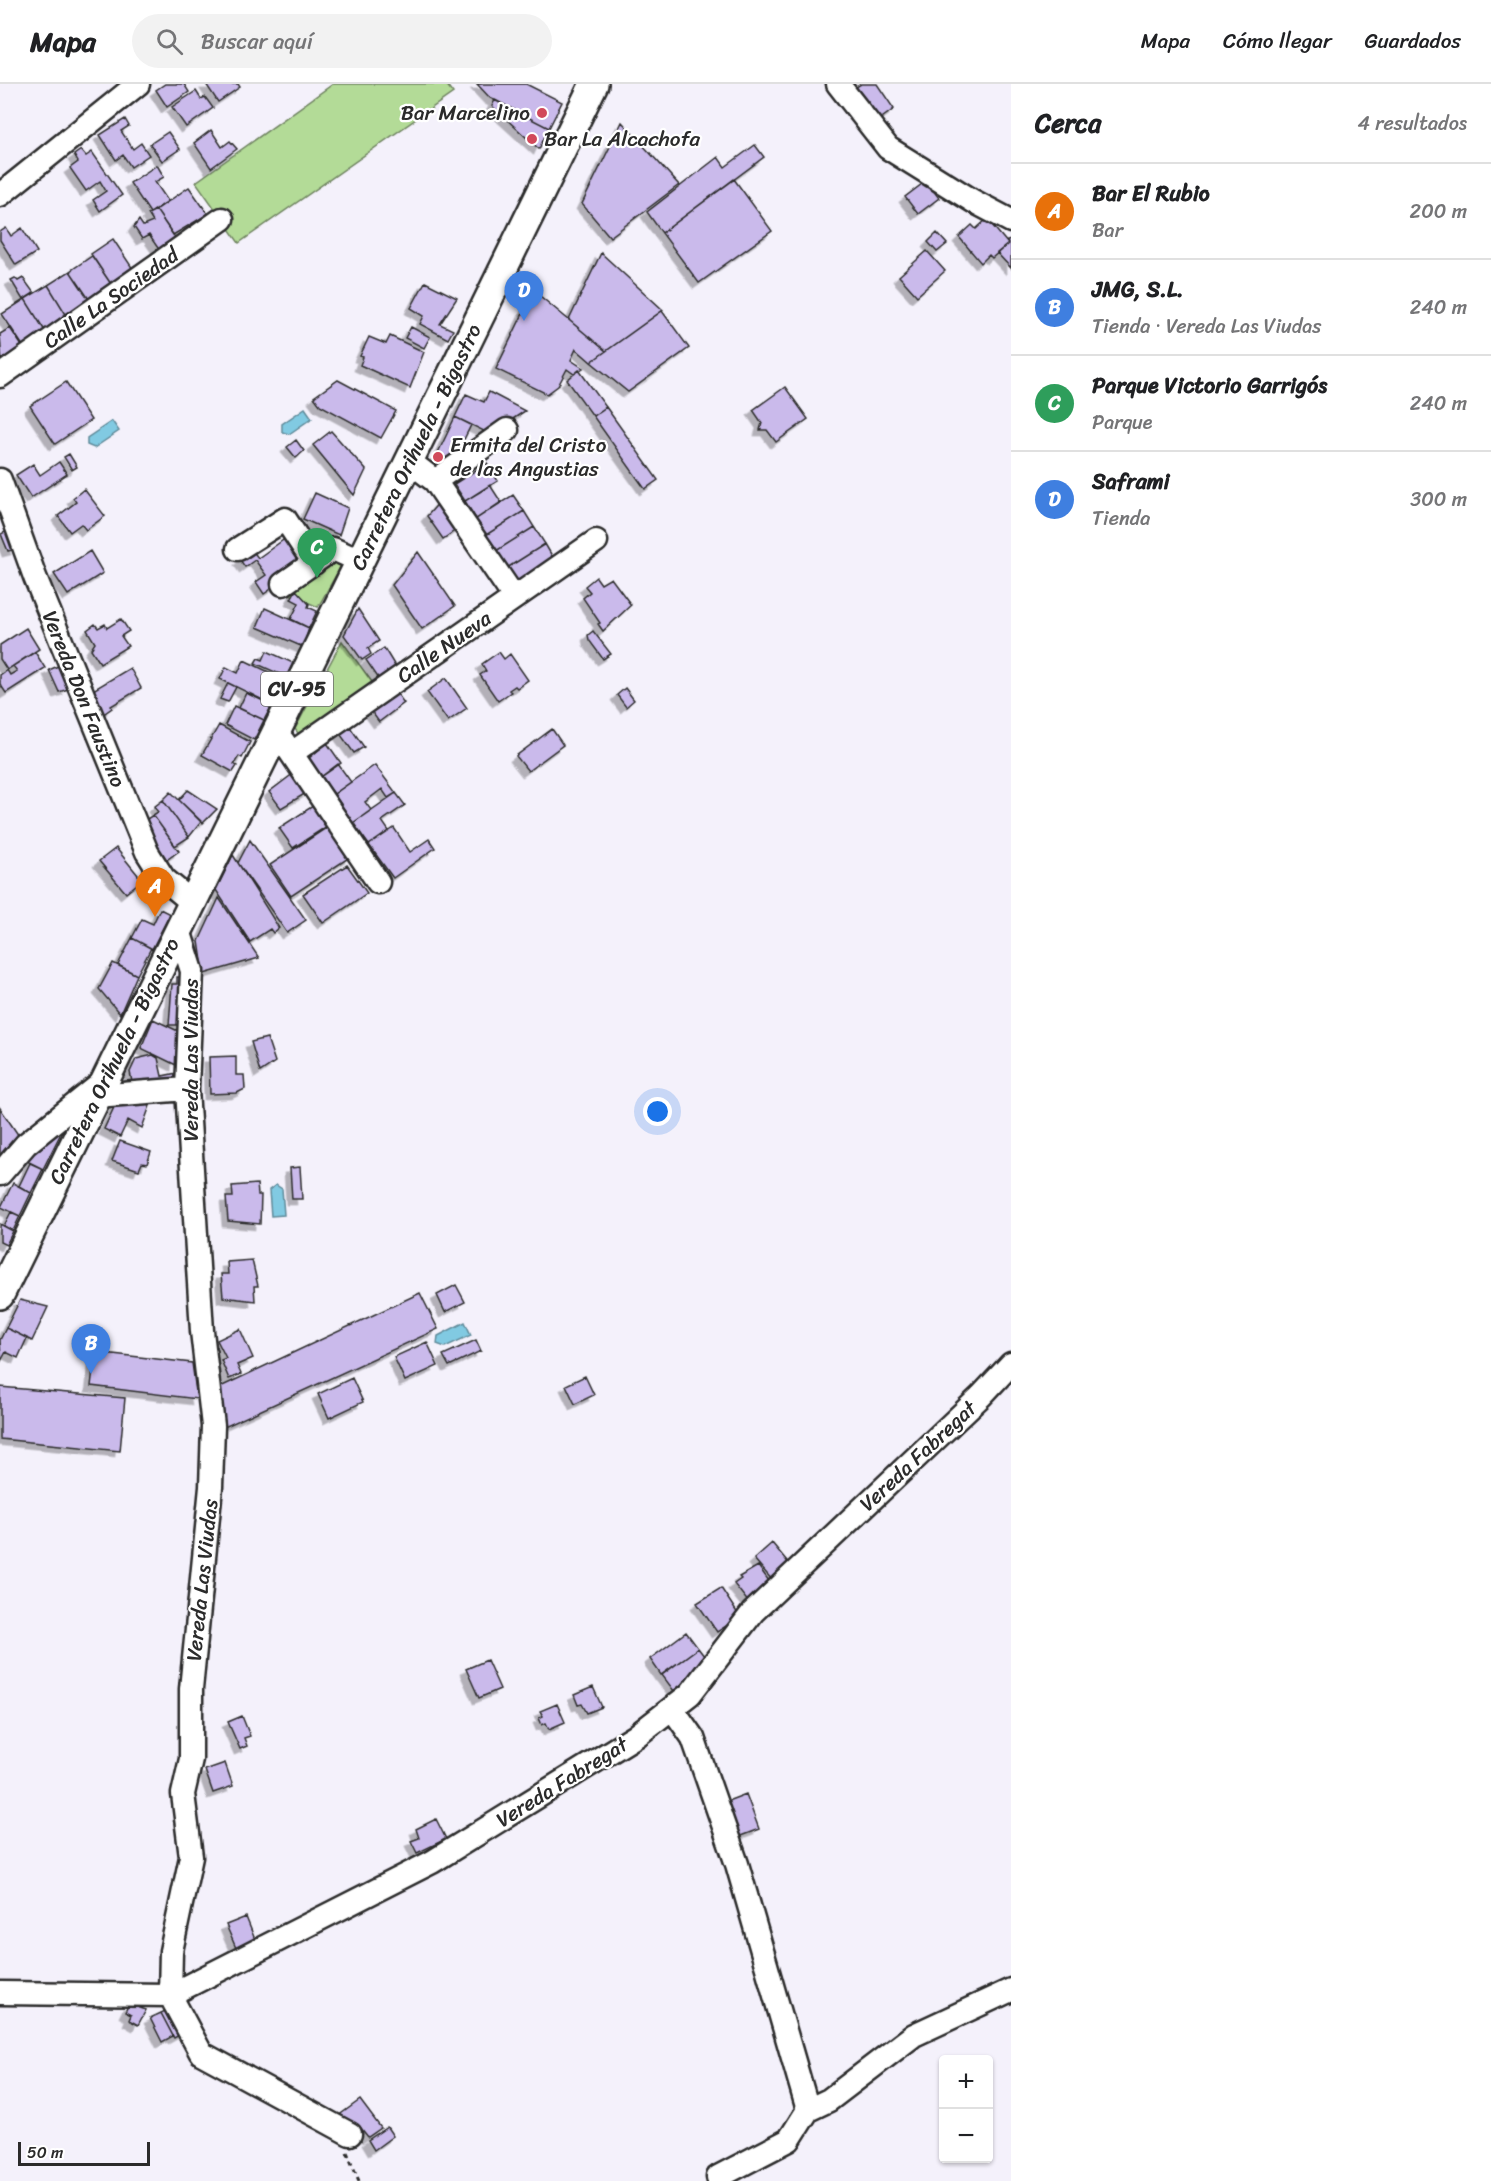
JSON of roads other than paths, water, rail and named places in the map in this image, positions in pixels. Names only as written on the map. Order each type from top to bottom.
[{"type":"main road","name":"Carretera Orihuela - Bigastro","points":[[0,1295],[99,1089],[194,903],[594,84]]},
{"type":"street","points":[[0,195],[138,84]]},
{"type":"street","points":[[838,84],[888,148],[973,201],[1011,221]]},
{"type":"street","name":"Calle La Sociedad","points":[[0,376],[222,219]]},
{"type":"street","points":[[435,481],[507,430]]},
{"type":"street","points":[[409,461],[435,481],[514,597]]},
{"type":"street","name":"Vereda Don Faustino","points":[[0,480],[35,577],[147,852],[164,879],[194,903]]},
{"type":"street","points":[[238,549],[285,519],[314,563]]},
{"type":"street","name":"Calle Nueva","points":[[292,753],[596,541]]},
{"type":"street","points":[[283,584],[333,549],[360,561]]},
{"type":"street","points":[[276,732],[378,882]]},
{"type":"street","name":"Vereda Las Viudas","points":[[179,930],[192,971],[187,1089],[202,1331],[212,1436],[211,1487],[191,1689],[191,1759],[183,1794],[191,1857],[171,1951],[170,1995],[201,2054],[350,2134]]},
{"type":"street","points":[[0,1174],[26,1144],[99,1089],[187,1089]]},
{"type":"street","name":"Vereda Fabregat","points":[[0,1993],[170,1995],[432,1862],[636,1736],[690,1694],[753,1612],[981,1396],[1011,1364]]},
{"type":"street","points":[[672,1708],[693,1738],[737,1864],[808,2110]]},
{"type":"street","points":[[719,2181],[718,2177],[789,2140],[808,2110],[829,2100],[914,2035],[1011,1990]]},
{"type":"water","points":[[305,408],[312,418],[289,434],[282,432],[282,424]]},
{"type":"water","points":[[112,421],[119,431],[94,448],[87,445],[87,438]]},
{"type":"water","points":[[276,1185],[282,1189],[284,1215],[271,1216],[269,1190]]},
{"type":"water","points":[[465,1322],[471,1335],[445,1347],[437,1344],[438,1336]]},
{"type":"place","name":"Bar Marcelino","points":[[542,113]]},
{"type":"place","name":"Bar La Alcachofa","points":[[532,139]]},
{"type":"place","name":"Saframi","points":[[524,321]]},
{"type":"place","name":"Ermita del Cristo de las Angustias","points":[[438,457]]},
{"type":"place","name":"Parque Victorio Garrigós","points":[[317,578]]},
{"type":"place","name":"Bar El Rubio","points":[[155,917]]},
{"type":"place","name":"JMG, S.L.","points":[[91,1374]]}]
